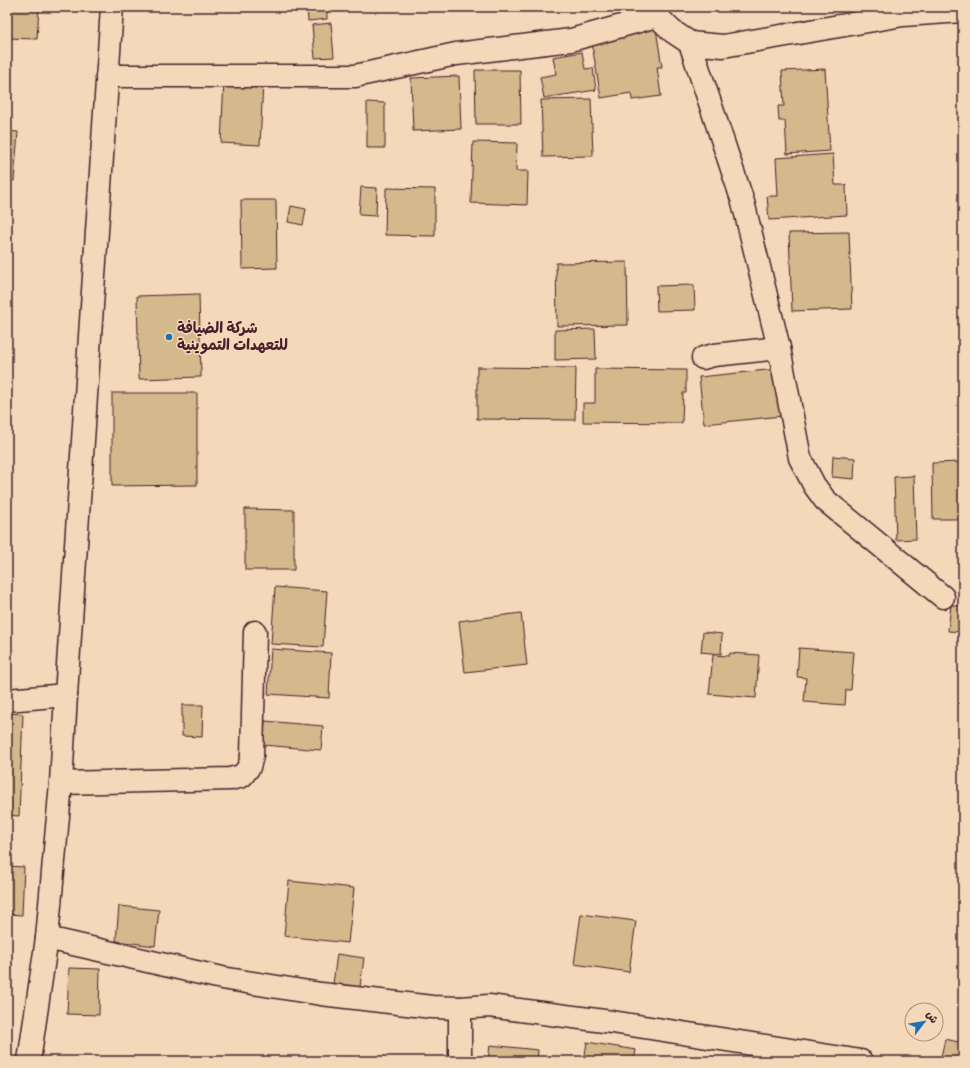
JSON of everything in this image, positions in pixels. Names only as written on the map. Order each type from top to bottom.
[{"type":"street","points":[[29,1061],[47,938],[61,783],[112,7]]},
{"type":"street","points":[[107,76],[355,76],[456,54],[570,40],[656,11],[672,31],[690,43],[723,46],[903,15],[963,11]]},
{"type":"street","points":[[690,43],[744,202],[779,348],[800,458],[814,485],[825,500],[944,597]]},
{"type":"street","points":[[702,358],[779,348]]},
{"type":"street","points":[[61,783],[230,779],[242,776],[249,767],[252,756],[255,632]]},
{"type":"street","points":[[7,700],[66,695]]},
{"type":"street","points":[[47,938],[222,978],[321,994],[432,1007],[460,1008],[489,1006],[612,1022],[861,1061]]},
{"type":"street","points":[[460,1008],[460,1061]]},
{"type":"building","points":[[7,7],[39,7],[37,39],[7,38]]},
{"type":"building","points":[[307,7],[327,7],[327,19],[308,21]]},
{"type":"building","points":[[331,23],[334,57],[315,58],[312,25]]},
{"type":"building","points":[[656,29],[662,67],[657,67],[661,96],[632,100],[631,93],[601,98],[591,39]]},
{"type":"building","points":[[582,52],[585,69],[593,68],[596,90],[544,98],[540,77],[556,74],[553,57]]},
{"type":"building","points":[[825,69],[830,151],[787,154],[785,121],[779,121],[778,106],[784,106],[782,71]]},
{"type":"building","points":[[475,70],[520,70],[521,124],[476,124]]},
{"type":"building","points":[[459,76],[461,129],[413,131],[411,78]]},
{"type":"building","points":[[224,80],[263,82],[260,145],[221,143]]},
{"type":"building","points":[[591,99],[593,156],[543,157],[541,100]]},
{"type":"building","points":[[367,102],[385,103],[385,148],[367,148]]},
{"type":"building","points":[[7,131],[18,132],[14,181],[7,181]]},
{"type":"building","points":[[473,142],[517,143],[516,171],[528,171],[527,205],[471,203]]},
{"type":"building","points":[[833,154],[835,185],[846,185],[847,215],[769,220],[767,196],[778,196],[776,158]]},
{"type":"building","points":[[361,187],[377,188],[376,216],[359,215]]},
{"type":"building","points":[[386,188],[435,189],[435,236],[385,235]]},
{"type":"building","points":[[241,200],[276,200],[277,268],[242,269]]},
{"type":"building","points":[[291,206],[306,209],[303,225],[288,222]]},
{"type":"building","points":[[849,232],[852,309],[792,311],[789,233]]},
{"type":"building","points":[[627,262],[628,325],[557,326],[556,263]]},
{"type":"building","points":[[694,285],[695,310],[657,311],[656,286]]},
{"type":"building","name":"شركة الضيافة للتعهدات التموينية","points":[[199,294],[201,377],[139,379],[137,296]]},
{"type":"building","points":[[595,329],[596,359],[555,360],[555,330]]},
{"type":"building","points":[[477,367],[576,368],[575,420],[477,419]]},
{"type":"building","points":[[595,369],[686,370],[686,393],[683,393],[682,423],[583,422],[583,403],[595,403]]},
{"type":"building","points":[[777,369],[782,416],[704,424],[699,377]]},
{"type":"building","points":[[112,393],[197,393],[197,485],[112,486]]},
{"type":"building","points":[[833,456],[855,458],[854,479],[832,477]]},
{"type":"building","points":[[963,462],[963,519],[933,519],[932,463]]},
{"type":"building","points":[[914,476],[916,539],[896,540],[894,477]]},
{"type":"building","points":[[245,509],[294,510],[294,570],[245,570]]},
{"type":"building","points":[[275,587],[327,591],[323,647],[271,644]]},
{"type":"building","points":[[951,605],[963,606],[962,632],[948,631]]},
{"type":"building","points":[[521,613],[527,665],[465,672],[459,621]]},
{"type":"building","points":[[703,632],[722,634],[721,654],[701,652]]},
{"type":"building","points":[[799,648],[854,652],[851,690],[846,690],[845,705],[804,702],[806,678],[797,677]]},
{"type":"building","points":[[271,649],[331,653],[329,698],[268,694]]},
{"type":"building","points":[[730,653],[759,655],[756,698],[709,694],[713,655],[729,656]]},
{"type":"building","points":[[182,705],[203,705],[202,737],[182,736]]},
{"type":"building","points":[[7,713],[23,714],[19,816],[7,815]]},
{"type":"building","points":[[265,721],[323,726],[321,750],[263,745]]},
{"type":"building","points":[[7,866],[24,867],[22,915],[7,914]]},
{"type":"building","points":[[289,881],[354,888],[348,943],[284,936]]},
{"type":"building","points":[[119,906],[159,910],[155,946],[116,941]]},
{"type":"building","points":[[581,914],[636,921],[629,972],[574,964]]},
{"type":"building","points":[[337,954],[364,958],[360,987],[333,984]]},
{"type":"building","points":[[69,968],[100,969],[99,1015],[67,1014]]},
{"type":"building","points":[[945,1039],[963,1043],[963,1061],[940,1061]]},
{"type":"building","points":[[587,1042],[636,1050],[634,1061],[584,1061]]},
{"type":"building","points":[[490,1045],[538,1050],[537,1061],[488,1061]]},
{"type":"place","name":"شركة الضيافة للتعهدات التموينية","points":[[169,337]]}]
